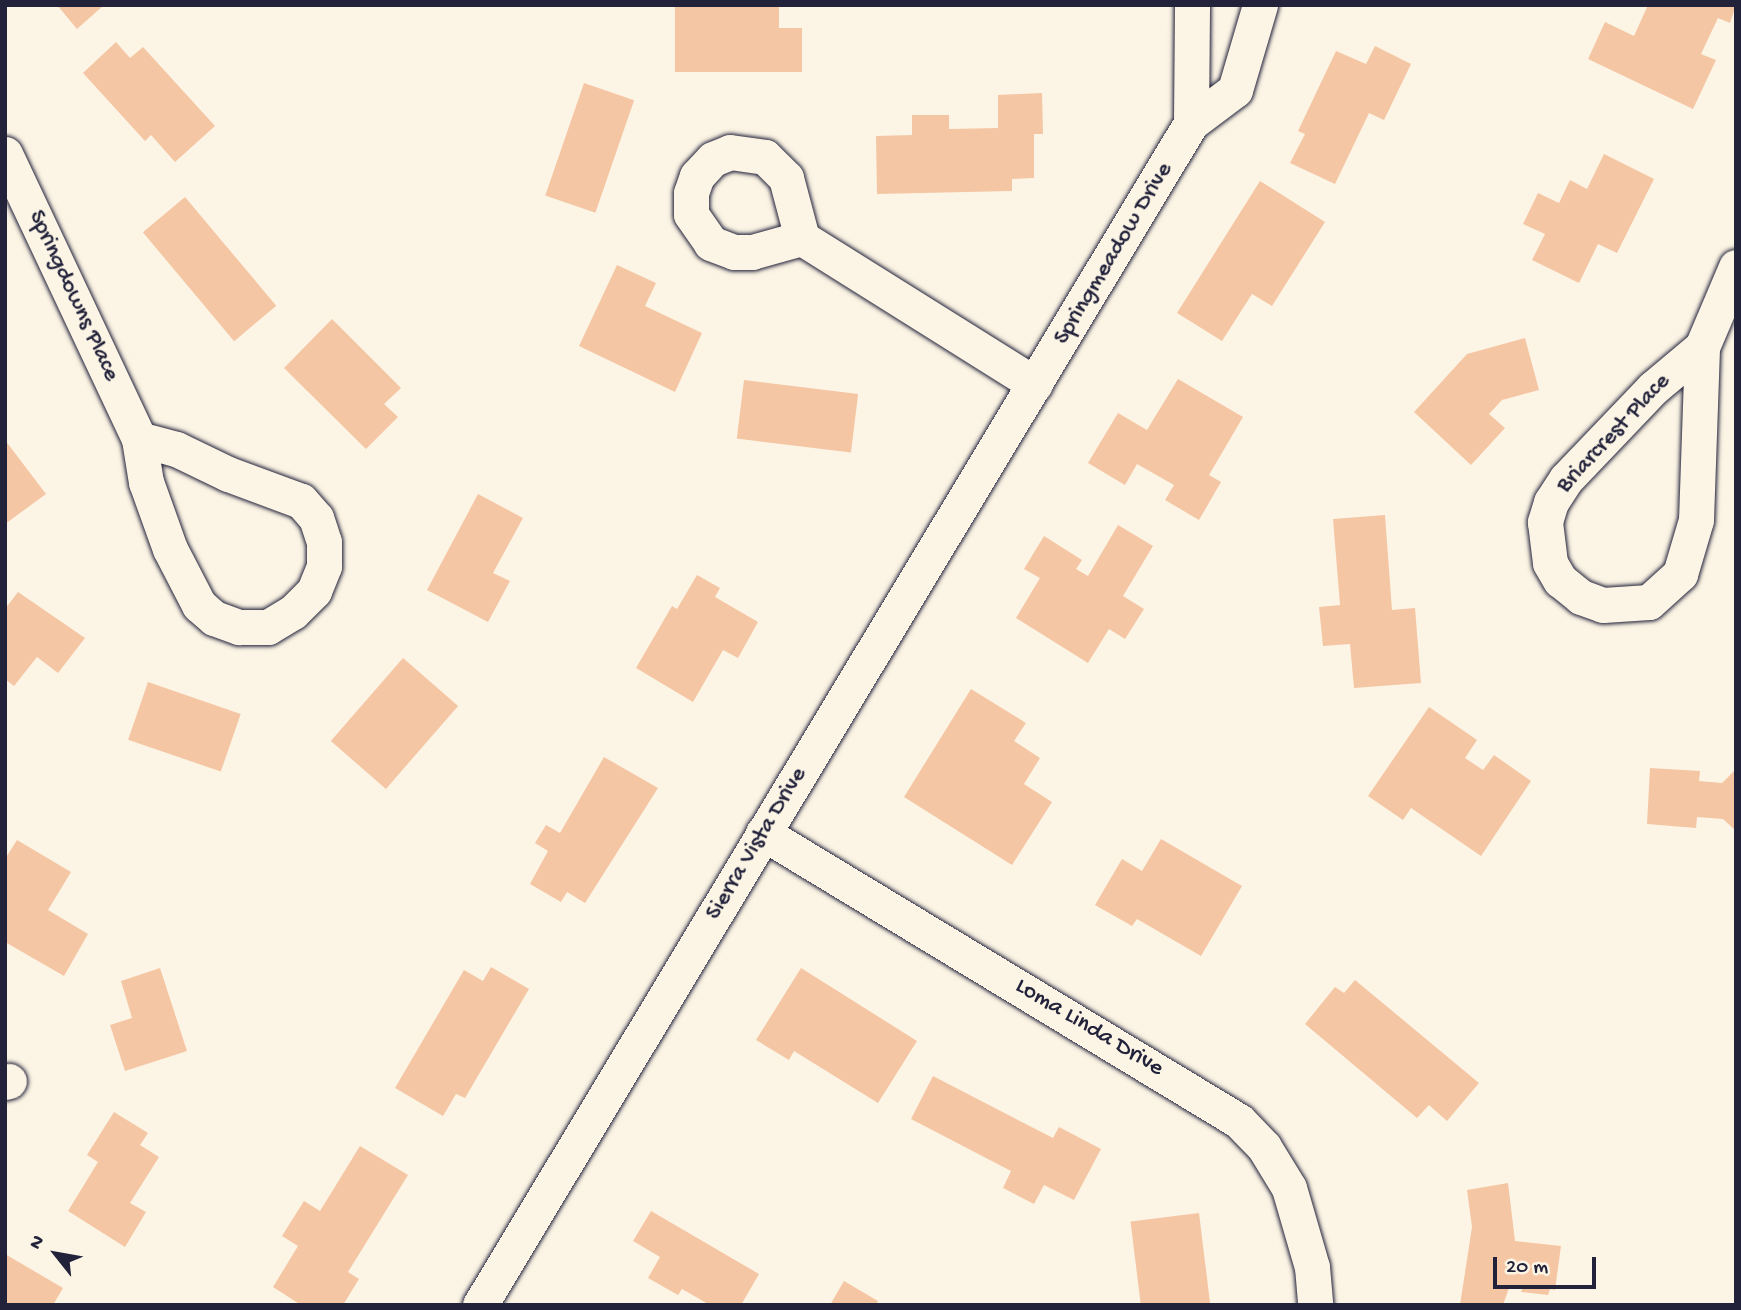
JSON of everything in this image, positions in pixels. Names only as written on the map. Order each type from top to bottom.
[{"type":"street","points":[[1191,123],[1192,5]]},
{"type":"street","name":"Springmeadow Drive","points":[[1035,384],[1191,123],[1235,90],[1255,34],[1260,5]]},
{"type":"street","name":"Springdowns Place","points":[[5,154],[139,439],[146,482],[170,549],[199,605],[214,618],[239,628],[268,627],[293,612],[314,591],[324,566],[324,542],[316,518],[301,501],[176,449],[139,439]]},
{"type":"street","points":[[802,238],[1035,384]]},
{"type":"street","name":"Briarcrest Place","points":[[1702,347],[1653,388],[1566,479],[1551,502],[1545,522],[1550,563],[1560,580],[1581,597],[1603,605],[1649,602],[1679,575],[1696,520],[1702,347],[1736,267]]},
{"type":"street","name":"Sierra Vista Drive","points":[[487,1303],[763,833],[1035,384]]},
{"type":"street","name":"Loma Linda Drive","points":[[763,833],[1239,1122],[1264,1147],[1289,1188],[1312,1267],[1315,1305]]},
{"type":"building","points":[[57,5],[104,5],[77,29]]},
{"type":"building","points":[[675,5],[779,5],[779,28],[802,28],[802,72],[675,72]]},
{"type":"building","points":[[1648,5],[1736,5],[1730,23],[1718,18],[1701,54],[1716,60],[1693,109],[1588,59],[1605,22],[1634,36]]},
{"type":"building","points":[[116,42],[130,58],[143,47],[215,126],[175,162],[151,135],[145,141],[83,73]]},
{"type":"building","points":[[1375,46],[1411,64],[1384,120],[1369,113],[1335,184],[1290,163],[1305,134],[1298,131],[1336,51],[1366,64]]},
{"type":"building","points":[[584,83],[634,100],[595,213],[545,196]]},
{"type":"building","points":[[1042,93],[1043,134],[1034,134],[1034,178],[1012,179],[1012,191],[877,194],[876,136],[912,135],[912,115],[949,115],[949,129],[998,128],[998,95]]},
{"type":"building","points":[[1604,154],[1654,179],[1617,253],[1598,244],[1579,283],[1532,260],[1545,234],[1523,224],[1538,193],[1559,203],[1570,180],[1587,189]]},
{"type":"building","points":[[1260,181],[1325,222],[1272,306],[1252,294],[1222,341],[1177,313]]},
{"type":"building","points":[[185,197],[276,306],[234,341],[143,232]]},
{"type":"building","points":[[617,265],[656,283],[645,306],[702,333],[675,392],[579,346]]},
{"type":"building","points":[[332,319],[401,388],[384,404],[398,417],[366,449],[284,368]]},
{"type":"building","points":[[1525,338],[1539,390],[1502,400],[1489,414],[1505,428],[1471,465],[1414,412],[1467,354]]},
{"type":"building","points":[[1178,379],[1243,417],[1209,475],[1221,482],[1199,520],[1165,500],[1174,485],[1137,464],[1125,485],[1088,463],[1118,413],[1147,430]]},
{"type":"building","points":[[744,380],[858,394],[851,453],[737,439]]},
{"type":"building","points":[[5,440],[46,494],[5,524]]},
{"type":"building","points":[[478,494],[523,518],[493,573],[510,581],[488,622],[427,590]]},
{"type":"building","points":[[1385,515],[1392,610],[1415,608],[1421,683],[1354,688],[1350,644],[1323,646],[1319,607],[1340,605],[1333,519]]},
{"type":"building","points":[[1118,525],[1153,546],[1123,596],[1144,609],[1125,639],[1109,629],[1088,663],[1016,618],[1040,578],[1024,569],[1044,536],[1082,560],[1076,569],[1088,576]]},
{"type":"building","points":[[697,575],[720,588],[715,597],[758,622],[738,658],[723,650],[693,702],[636,668],[672,606],[677,609]]},
{"type":"building","points":[[18,592],[85,638],[58,673],[37,657],[14,686],[5,679],[5,609]]},
{"type":"building","points":[[403,658],[458,706],[386,789],[331,741]]},
{"type":"building","points":[[148,682],[241,714],[221,772],[128,740]]},
{"type":"building","points":[[971,689],[1026,723],[1014,741],[1040,758],[1024,784],[1052,802],[1012,865],[904,797]]},
{"type":"building","points":[[1429,707],[1477,740],[1465,758],[1483,770],[1494,755],[1531,781],[1481,856],[1411,808],[1403,820],[1368,796]]},
{"type":"building","points":[[604,757],[658,788],[585,903],[567,892],[561,902],[530,884],[548,851],[535,843],[546,825],[560,833]]},
{"type":"building","points":[[1650,768],[1700,771],[1699,781],[1722,783],[1736,769],[1736,831],[1723,819],[1697,817],[1696,828],[1647,824]]},
{"type":"building","points":[[1161,839],[1242,886],[1201,956],[1137,919],[1132,926],[1095,905],[1122,859],[1142,871]]},
{"type":"building","points":[[17,840],[71,872],[48,910],[88,934],[64,976],[5,942],[5,859]]},
{"type":"building","points":[[491,967],[529,989],[465,1098],[456,1094],[443,1116],[395,1088],[464,970],[483,981]]},
{"type":"building","points":[[160,968],[187,1051],[125,1071],[110,1025],[132,1018],[121,981]]},
{"type":"building","points":[[801,968],[917,1041],[878,1103],[794,1051],[789,1060],[756,1040]]},
{"type":"building","points":[[1355,980],[1479,1083],[1447,1121],[1429,1105],[1417,1118],[1305,1024],[1335,987],[1344,993]]},
{"type":"building","points":[[933,1076],[1053,1138],[1059,1127],[1101,1149],[1074,1200],[1044,1185],[1034,1204],[1003,1188],[1011,1171],[911,1119]]},
{"type":"building","points":[[114,1112],[148,1133],[140,1145],[159,1157],[130,1203],[146,1212],[125,1247],[68,1211],[98,1162],[87,1155]]},
{"type":"building","points":[[360,1146],[408,1175],[348,1272],[359,1279],[343,1305],[301,1305],[273,1287],[298,1246],[282,1236],[304,1201],[320,1211]]},
{"type":"building","points":[[1508,1183],[1515,1241],[1561,1246],[1555,1290],[1550,1289],[1548,1295],[1521,1292],[1523,1287],[1510,1285],[1503,1305],[1460,1305],[1472,1227],[1467,1190]]},
{"type":"building","points":[[651,1211],[759,1274],[741,1305],[710,1305],[682,1289],[678,1295],[648,1278],[660,1257],[633,1241]]},
{"type":"building","points":[[1199,1213],[1210,1305],[1141,1305],[1131,1221]]},
{"type":"building","points":[[5,1254],[63,1288],[53,1305],[5,1305]]},
{"type":"building","points":[[844,1281],[878,1301],[876,1305],[830,1305]]}]
